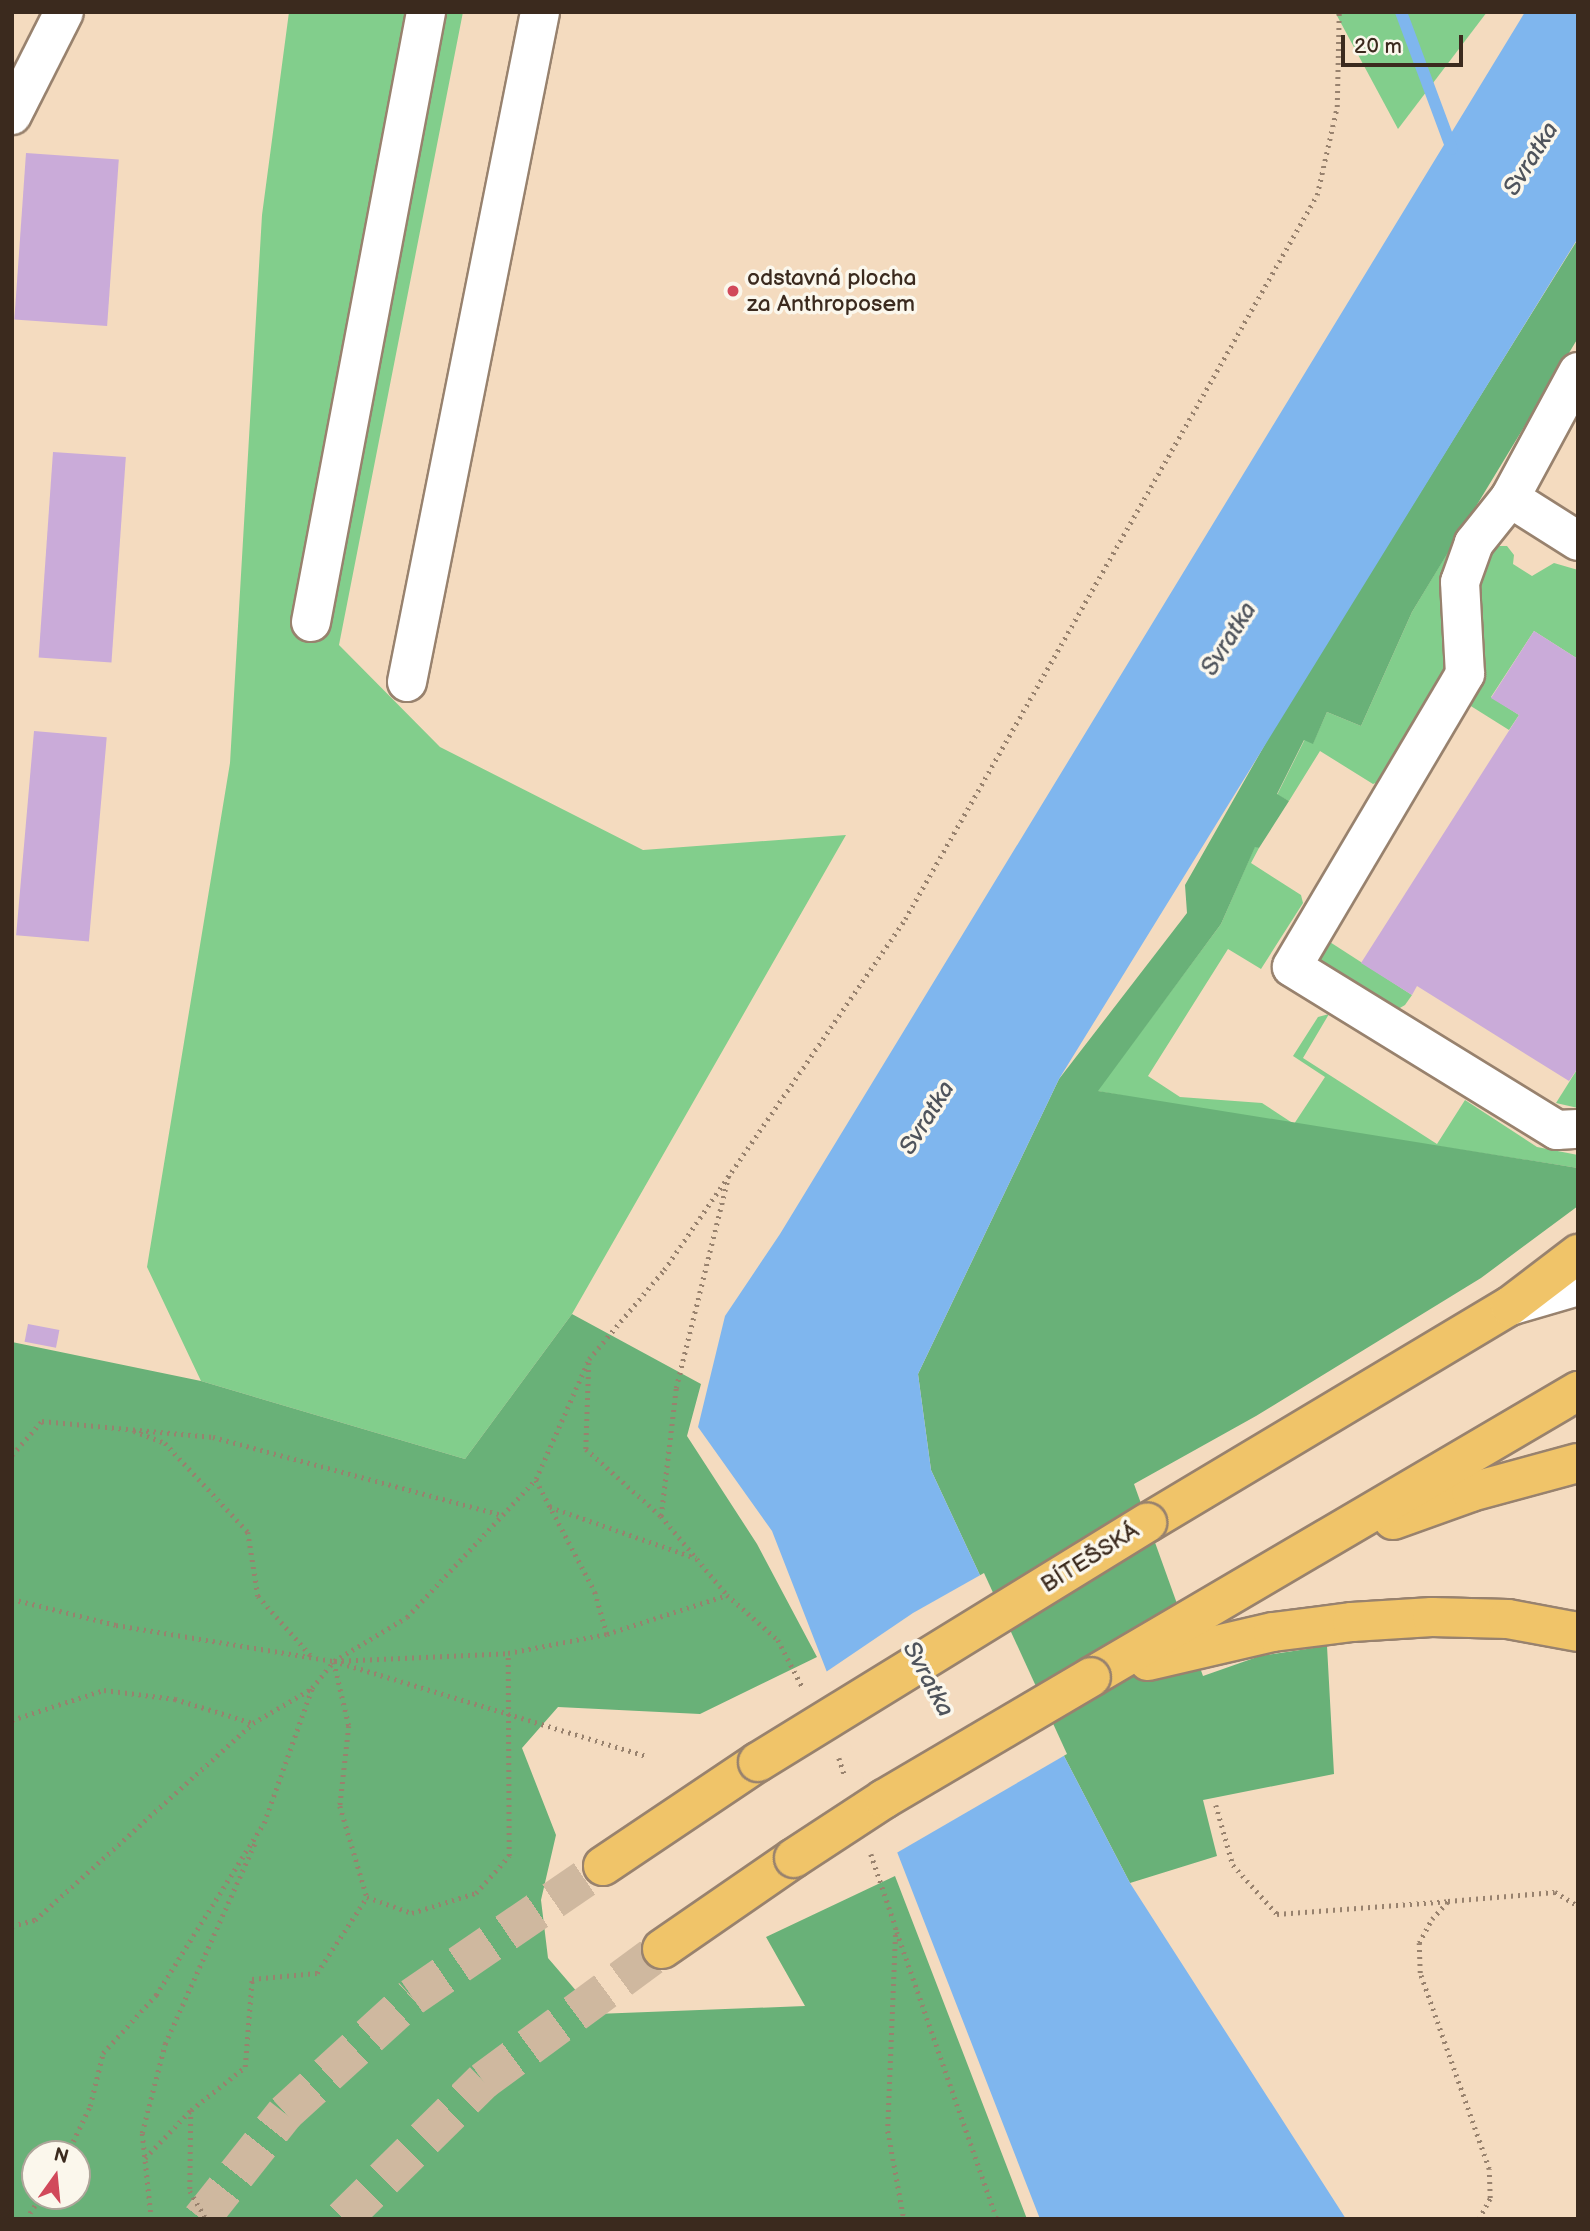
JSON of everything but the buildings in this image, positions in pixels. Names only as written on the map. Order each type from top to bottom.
[{"type":"highway","name":"BÍTEŠSKÁ","points":[[603,1866],[758,1762],[1147,1523],[1510,1306],[1578,1254]]},
{"type":"highway","points":[[662,1949],[884,1799],[1091,1677],[1189,1636],[1293,1558],[1578,1391]]},
{"type":"highway","points":[[1293,1558],[1471,1492],[1578,1463]]},
{"type":"highway","points":[[1189,1636],[1273,1632],[1432,1617],[1508,1619],[1578,1632]]},
{"type":"lane","points":[[12,115],[64,12]]},
{"type":"lane","points":[[311,622],[426,12]]},
{"type":"lane","points":[[407,682],[540,12]]},
{"type":"lane","points":[[1578,372],[1510,498],[1474,543],[1460,582],[1465,674],[1292,967],[1557,1130],[1578,1129]]},
{"type":"lane","points":[[1510,498],[1578,541]]},
{"type":"lane","points":[[1510,1306],[1578,1286]]},
{"type":"path","points":[[151,2219],[142,2133],[165,2044],[264,1823],[312,1688],[334,1661],[407,1616],[536,1479],[589,1359],[664,1270],[730,1170],[905,919],[1317,195],[1337,107],[1339,12]]},
{"type":"path","points":[[661,1516],[676,1388],[730,1170]]},
{"type":"path","points":[[589,1359],[586,1449],[661,1516],[727,1595]]},
{"type":"path","points":[[12,1455],[42,1421],[213,1437],[503,1515]]},
{"type":"path","points":[[129,1429],[165,1443],[248,1532],[258,1596],[314,1659]]},
{"type":"path","points":[[12,1599],[116,1625],[334,1661],[508,1653],[607,1634],[595,1592],[536,1479]]},
{"type":"path","points":[[550,1507],[697,1558]]},
{"type":"path","points":[[367,1897],[412,1913],[475,1893],[509,1856],[508,1653]]},
{"type":"path","points":[[334,1661],[648,1756]]},
{"type":"path","points":[[145,2158],[191,2110],[245,2067],[252,1979],[317,1973],[367,1897],[340,1806],[349,1726],[334,1661]]},
{"type":"path","points":[[12,1926],[35,1920],[253,1723],[312,1688]]},
{"type":"path","points":[[12,1720],[104,1690],[175,1699],[253,1723]]},
{"type":"path","points":[[1216,1805],[1233,1865],[1277,1914],[1555,1892],[1578,1906]]},
{"type":"path","points":[[74,2140],[90,2106],[103,2053],[156,1995],[264,1823]]},
{"type":"path","points":[[1448,1901],[1432,1919],[1419,1943],[1420,1973],[1489,2169],[1490,2197],[1479,2219]]},
{"type":"path","points":[[896,1928],[997,2219]]},
{"type":"path","points":[[191,2110],[190,2191],[206,2219]]},
{"type":"green space","points":[[289,12],[463,12],[339,645],[440,747],[643,850],[846,835],[572,1314],[465,1459],[201,1381],[147,1267],[230,763],[262,215]]},
{"type":"green space","points":[[1335,12],[1487,12],[1398,129]]},
{"type":"green space","points":[[1578,239],[1578,338],[1412,612],[1361,726],[1327,712],[1313,744],[1304,740],[1277,794],[1289,801],[1259,848],[1255,847],[1221,924],[1098,1091],[1578,1168],[1578,1206],[1481,1278],[1256,1416],[1134,1484],[1203,1676],[1260,1656],[1327,1646],[1334,1774],[1203,1800],[1217,1856],[1130,1883],[1064,1756],[931,1470],[918,1374],[1059,1079],[1187,913],[1185,885],[1280,718]]},
{"type":"green space","points":[[1460,532],[1444,677],[1381,781],[1373,784],[1320,751],[1289,801],[1277,795],[1305,739],[1313,743],[1327,712],[1361,726],[1412,612]]},
{"type":"green space","points":[[1496,546],[1507,546],[1514,555],[1513,564],[1532,576],[1554,563],[1578,570],[1578,659],[1534,631],[1491,697],[1519,715],[1509,730],[1466,703],[1480,569]]},
{"type":"green space","points":[[1255,846],[1259,848],[1251,863],[1301,895],[1303,903],[1261,969],[1228,949],[1148,1076],[1180,1097],[1262,1103],[1294,1124],[1097,1091],[1221,924]]},
{"type":"green space","points":[[1319,935],[1412,995],[1405,1005],[1393,1012],[1328,977],[1313,956]]},
{"type":"green space","points":[[1329,1014],[1303,1058],[1437,1144],[1465,1100],[1537,1147],[1578,1155],[1578,1168],[1294,1124],[1325,1077],[1293,1056],[1318,1017]]},
{"type":"green space","points":[[1578,1068],[1578,1108],[1556,1103]]},
{"type":"green space","points":[[572,1314],[701,1384],[687,1436],[757,1544],[817,1657],[700,1714],[558,1707],[522,1748],[556,1835],[541,1900],[548,1958],[596,2014],[805,2006],[766,1937],[895,1876],[1027,2219],[12,2219],[12,1342],[201,1381],[465,1459]]},
{"type":"water","name":"Svratka","points":[[1525,12],[1578,12],[1578,238],[1059,1079],[918,1374],[931,1470],[1064,1756],[1130,1883],[1346,2219],[1040,2219],[772,1531],[698,1427],[725,1316],[780,1234]]},
{"type":"pier","points":[[984,1573],[1067,1754],[893,1855],[823,1674],[913,1613]]},
{"type":"waterway","points":[[1401,12],[1452,149]]},
{"type":"tunnel","points":[[201,2219],[285,2113],[412,1997],[603,1866]]},
{"type":"tunnel","points":[[343,2219],[483,2081],[662,1949]]},
{"type":"place","name":"odstavná plocha za Anthroposem","points":[[733,291]]}]
